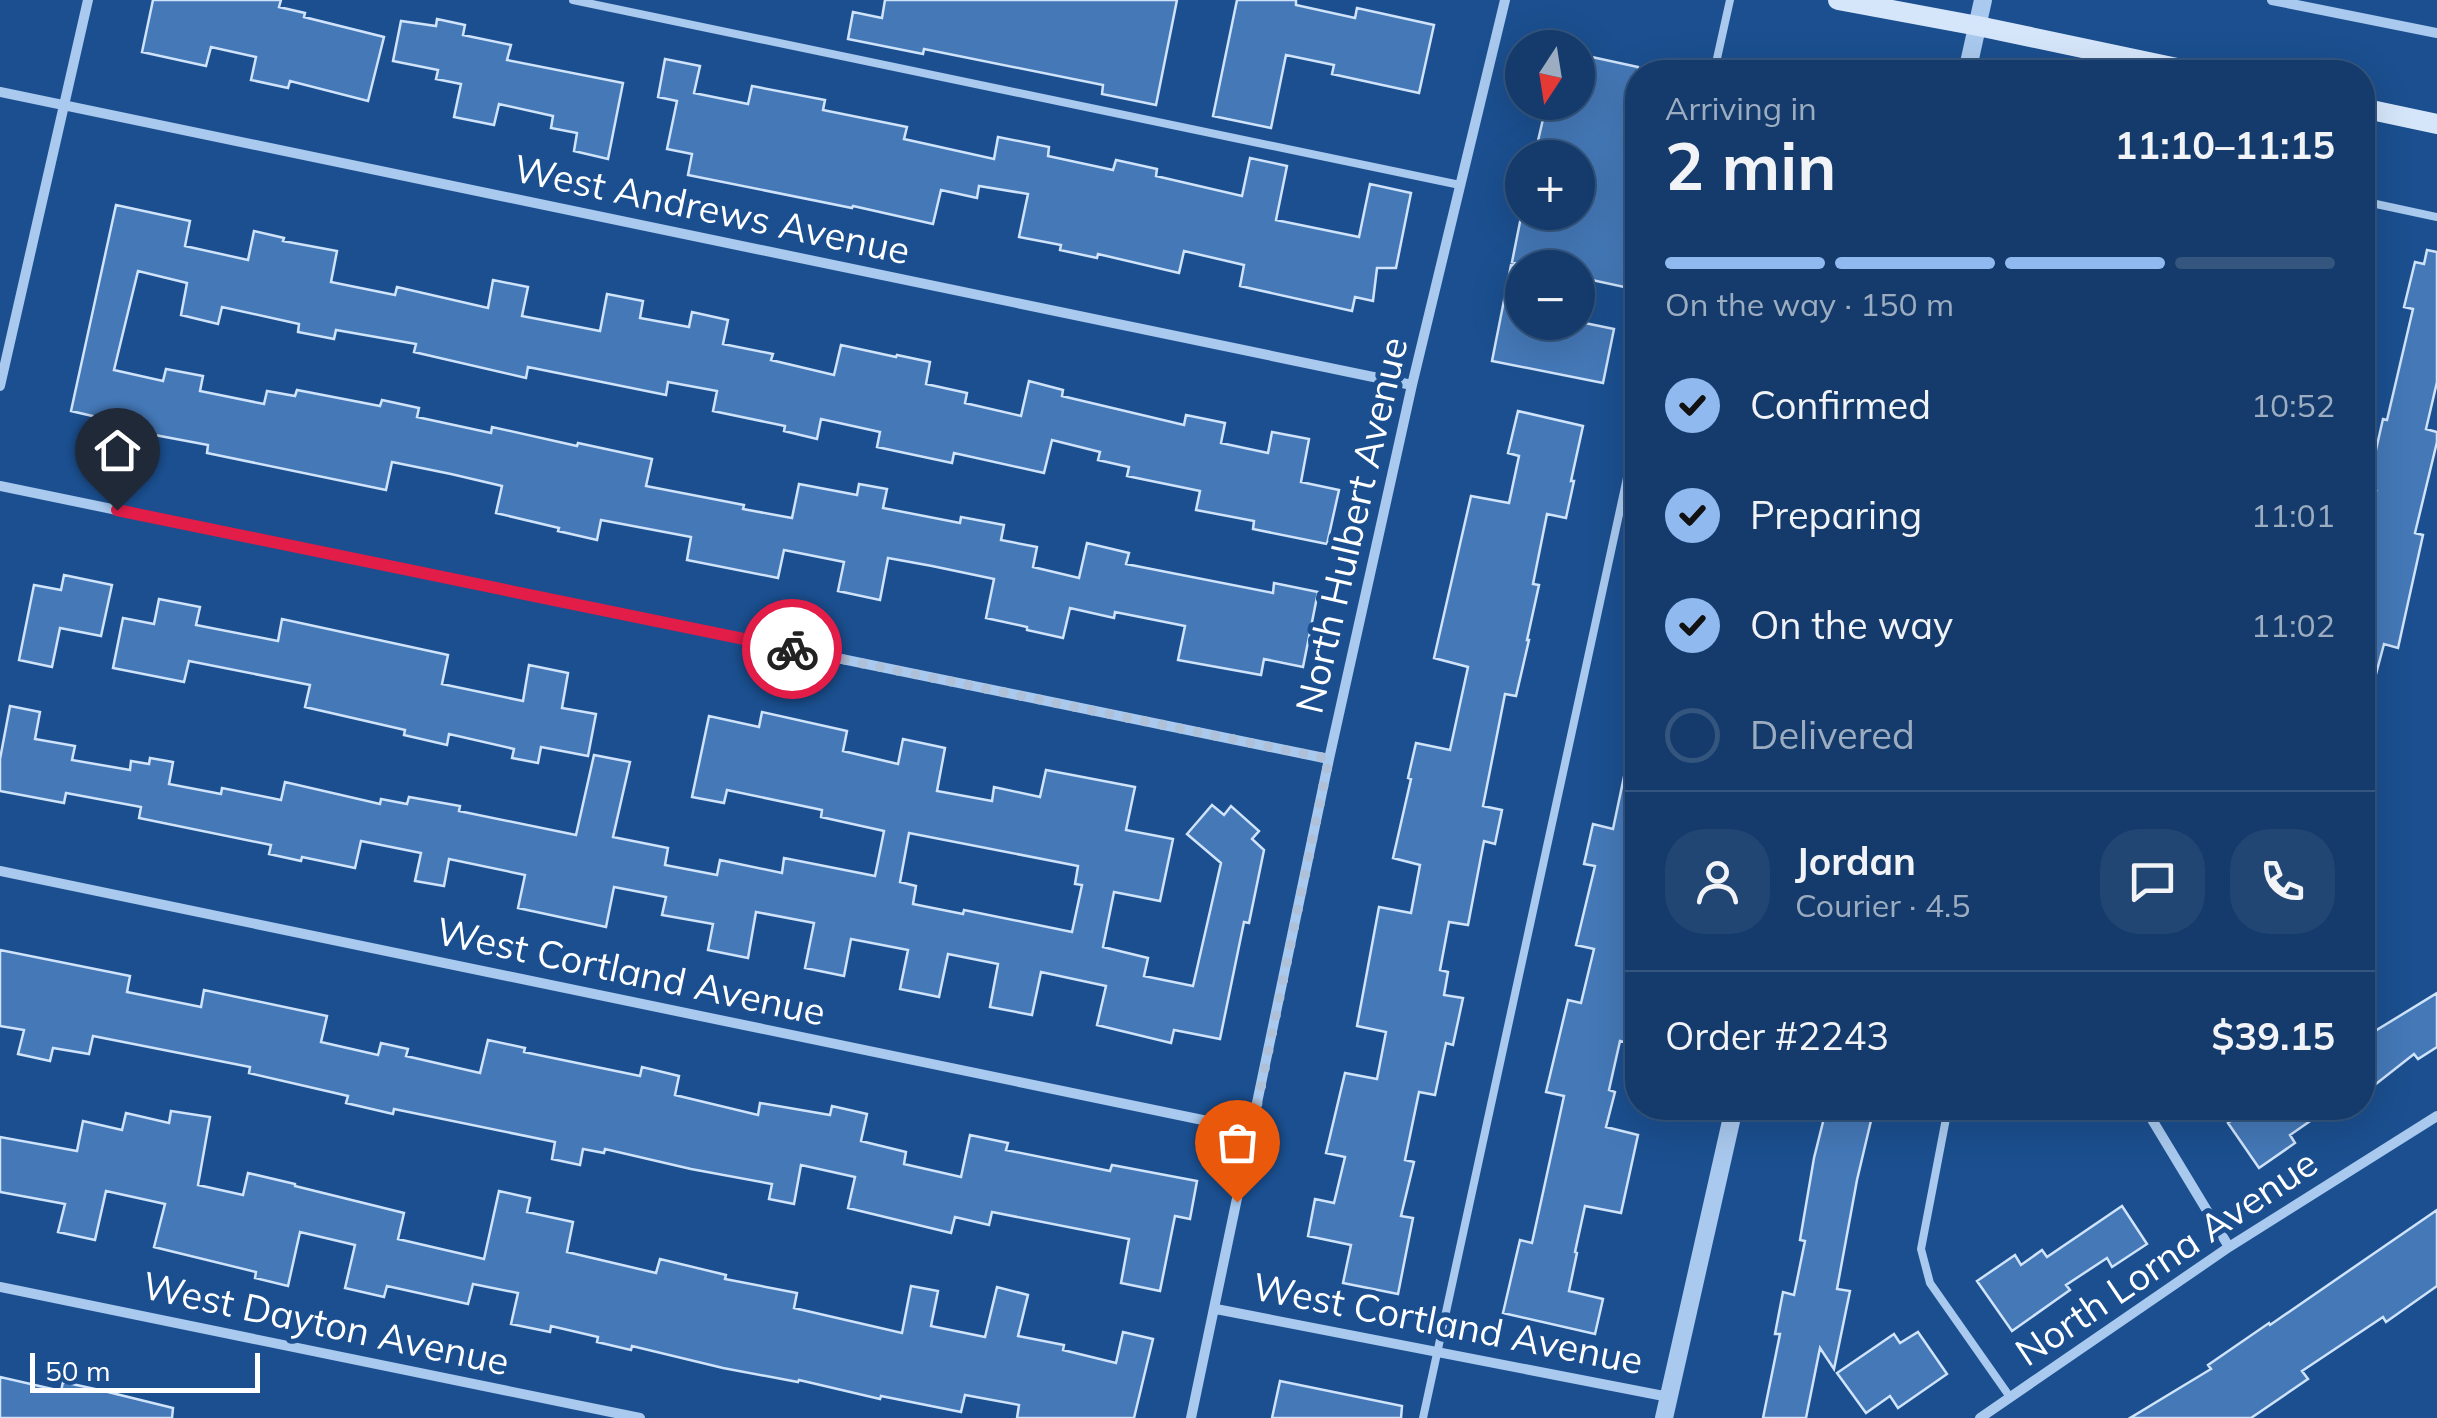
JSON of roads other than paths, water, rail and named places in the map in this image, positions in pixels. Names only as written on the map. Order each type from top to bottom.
[{"type":"main road","points":[[1838,0],[2139,60]]},
{"type":"main road","points":[[2375,111],[2437,124]]},
{"type":"street","points":[[0,386],[5,337],[88,0]]},
{"type":"street","name":"North Hulbert Avenue","points":[[1192,1418],[1329,759],[1412,385],[1505,0]]},
{"type":"street","points":[[1970,60],[1983,0]]},
{"type":"street","points":[[2272,0],[2437,33]]},
{"type":"street","name":"West Andrews Avenue","points":[[0,92],[1412,385]]},
{"type":"street","points":[[0,486],[1329,759]]},
{"type":"street","name":"West Cortland Avenue","points":[[0,871],[1251,1130]]},
{"type":"street","name":"North Lorna Avenue","points":[[1980,1418],[2229,1247],[2437,1116]]},
{"type":"street","points":[[1664,1418],[1731,1120]]},
{"type":"street","points":[[2152,1120],[2229,1247]]},
{"type":"street","name":"West Dayton Avenue","points":[[0,1287],[640,1418]]},
{"type":"street","name":"West Cortland Avenue","points":[[1216,1309],[1669,1396]]},
{"type":"lane","points":[[573,0],[1460,185]]},
{"type":"lane","points":[[1717,60],[1730,0]]},
{"type":"lane","points":[[2375,204],[2437,216]]},
{"type":"lane","points":[[1423,1418],[1625,488]]},
{"type":"lane","points":[[1946,1120],[1921,1249],[1930,1283],[2010,1397]]}]
